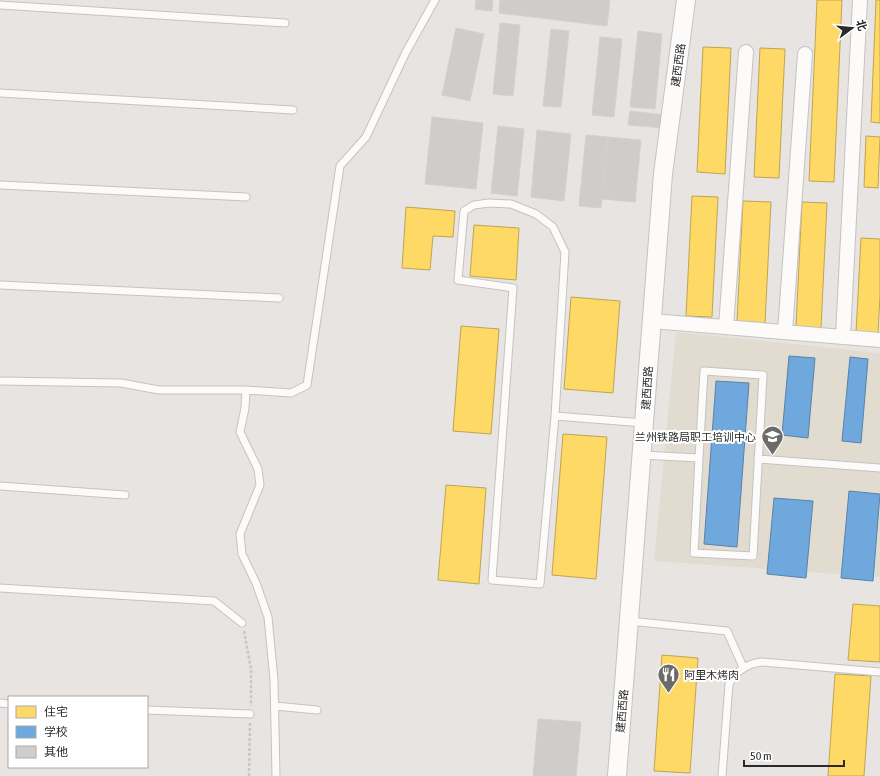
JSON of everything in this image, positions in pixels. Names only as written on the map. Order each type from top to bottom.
[{"type":"street","name":"建西西路","points":[[617,776],[664,174],[686,0]]},
{"type":"street","points":[[843,337],[860,0]]},
{"type":"street","points":[[726,327],[746,52]]},
{"type":"street","points":[[785,332],[805,54]]},
{"type":"street","points":[[652,321],[880,340]]},
{"type":"lane","points":[[0,381],[121,383],[159,390],[246,390],[291,393],[306,385],[340,166],[366,137],[406,52],[435,0]]},
{"type":"lane","points":[[0,5],[285,23]]},
{"type":"lane","points":[[0,93],[293,110]]},
{"type":"lane","points":[[0,185],[246,198]]},
{"type":"lane","points":[[489,203],[511,204],[536,214],[553,227],[565,252],[555,416],[540,584],[492,580],[513,288],[458,280],[464,211],[474,205],[489,203]]},
{"type":"lane","points":[[0,285],[279,298]]},
{"type":"lane","points":[[704,371],[763,374],[753,556],[694,553],[699,458],[704,371]]},
{"type":"lane","points":[[246,390],[245,408],[240,432],[258,469],[260,485],[240,534],[242,554],[256,583],[268,617],[274,680],[276,776]]},
{"type":"lane","points":[[555,416],[644,423]]},
{"type":"lane","points":[[642,455],[699,458]]},
{"type":"lane","points":[[758,459],[880,468]]},
{"type":"lane","points":[[0,486],[125,495]]},
{"type":"lane","points":[[0,588],[214,601],[242,623]]},
{"type":"lane","points":[[629,621],[728,631],[743,667]]},
{"type":"lane","points":[[722,776],[729,684],[733,677],[743,667],[749,664],[762,662],[880,672]]},
{"type":"lane","points":[[275,706],[317,710]]},
{"type":"lane","points":[[148,710],[250,714]]},
{"type":"path","points":[[242,623],[252,668],[249,776]]},
{"type":"shaded area","name":"兰州铁路局职工培训中心","points":[[676,332],[880,353],[880,577],[654,561]]},
{"type":"building: 住宅","points":[[817,0],[842,0],[834,182],[809,181]]},
{"type":"building: 住宅","points":[[876,0],[880,0],[880,123],[871,122]]},
{"type":"building: 住宅","points":[[703,47],[731,48],[725,174],[697,172]]},
{"type":"building: 住宅","points":[[760,48],[785,49],[779,178],[754,177]]},
{"type":"building: 住宅","points":[[866,136],[880,137],[878,188],[864,187]]},
{"type":"building: 住宅","points":[[692,196],[718,197],[712,317],[686,316]]},
{"type":"building: 住宅","points":[[743,201],[771,202],[765,323],[737,321]]},
{"type":"building: 住宅","points":[[802,202],[827,203],[821,328],[796,326]]},
{"type":"building: 住宅","points":[[406,207],[455,211],[453,237],[433,236],[430,270],[402,268]]},
{"type":"building: 住宅","points":[[474,225],[519,228],[516,280],[470,276]]},
{"type":"building: 住宅","points":[[861,238],[880,239],[878,334],[856,333]]},
{"type":"building: 住宅","points":[[571,297],[620,301],[613,393],[564,389]]},
{"type":"building: 住宅","points":[[461,326],[499,329],[491,434],[453,431]]},
{"type":"building: 住宅","points":[[563,434],[607,437],[596,579],[552,575]]},
{"type":"building: 住宅","points":[[446,485],[486,488],[479,584],[438,580]]},
{"type":"building: 住宅","points":[[853,604],[880,606],[880,662],[848,660]]},
{"type":"building: 住宅","points":[[662,655],[698,658],[690,773],[654,771]]},
{"type":"building: 住宅","points":[[835,674],[871,676],[864,776],[828,776]]},
{"type":"building: 学校","points":[[789,356],[815,358],[808,438],[782,435]]},
{"type":"building: 学校","points":[[850,357],[868,359],[861,443],[842,441]]},
{"type":"building: 学校","points":[[716,381],[749,383],[737,547],[704,544]]},
{"type":"building: 学校","points":[[849,491],[880,494],[873,581],[841,578]]},
{"type":"building: 学校","points":[[774,498],[813,501],[806,578],[767,574]]},
{"type":"building: 其他","points":[[476,0],[493,0],[492,11],[475,9]]},
{"type":"building: 其他","points":[[500,0],[610,0],[607,26],[499,13]]},
{"type":"building: 其他","points":[[500,23],[520,25],[513,96],[493,94]]},
{"type":"building: 其他","points":[[456,28],[484,34],[470,101],[442,95]]},
{"type":"building: 其他","points":[[551,29],[569,31],[561,107],[543,106]]},
{"type":"building: 其他","points":[[638,31],[662,34],[655,109],[630,107]]},
{"type":"building: 其他","points":[[600,37],[622,39],[614,117],[592,115]]},
{"type":"building: 其他","points":[[630,111],[665,115],[664,128],[628,125]]},
{"type":"building: 其他","points":[[432,117],[483,123],[476,189],[425,184]]},
{"type":"building: 其他","points":[[498,126],[524,129],[517,196],[491,193]]},
{"type":"building: 其他","points":[[537,130],[571,134],[564,201],[531,197]]},
{"type":"building: 其他","points":[[586,135],[608,137],[601,208],[579,206]]},
{"type":"building: 其他","points":[[608,137],[641,140],[635,202],[602,199]]},
{"type":"building: 其他","points":[[538,719],[581,722],[576,776],[533,776]]},
{"type":"place","name":"兰州铁路局职工培训中心","points":[[772,456]]},
{"type":"place","name":"阿里木烤肉","points":[[668,694]]}]
